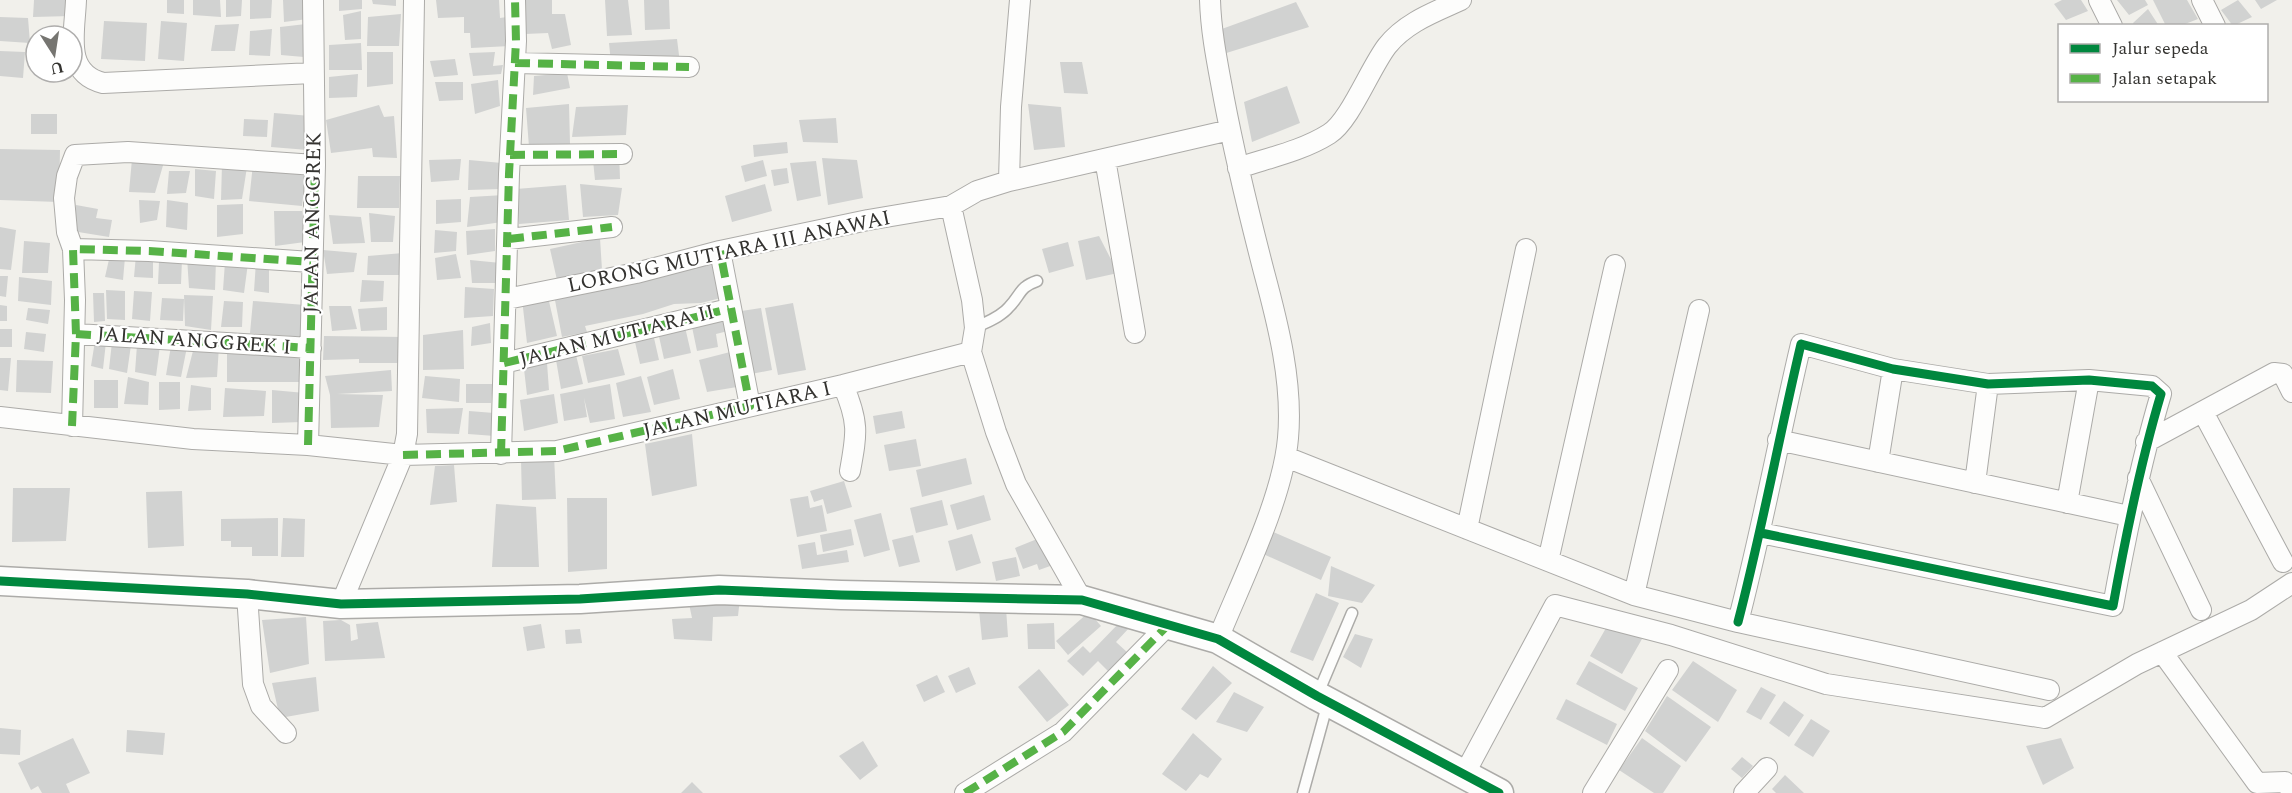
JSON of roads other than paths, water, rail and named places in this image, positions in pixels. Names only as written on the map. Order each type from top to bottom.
[{"type":"street","points":[[76,0],[76,63],[82,74],[103,83],[313,73]]},
{"type":"street","name":"JALAN ANGGREK","points":[[308,445],[315,165],[313,0]]},
{"type":"street","points":[[341,604],[403,455],[409,415],[408,269],[414,0]]},
{"type":"street","points":[[501,454],[515,63],[515,0]]},
{"type":"street","points":[[1010,181],[1011,107],[1020,0]]},
{"type":"street","points":[[1210,0],[1211,30],[1230,130],[1278,327],[1287,396],[1288,436],[1286,457],[1263,527],[1218,639]]},
{"type":"street","points":[[1238,168],[1288,152],[1330,133],[1344,118],[1388,44],[1408,24],[1461,0]]},
{"type":"street","points":[[2098,0],[2111,24]]},
{"type":"street","points":[[2202,0],[2214,24]]},
{"type":"street","points":[[515,63],[689,67]]},
{"type":"street","points":[[1082,600],[1016,484],[996,432],[971,352],[975,328],[972,300],[951,206],[977,191],[1010,181],[1230,130]]},
{"type":"street","points":[[72,426],[76,334],[73,249],[67,232],[64,198],[71,160],[75,155],[86,152],[128,152],[315,165]]},
{"type":"street","points":[[510,155],[622,154]]},
{"type":"street","points":[[1105,159],[1135,333]]},
{"type":"street","name":"LORONG MUTIARA III ANAWAI","points":[[507,299],[636,273],[720,251],[868,220],[951,206]]},
{"type":"street","points":[[509,239],[612,227]]},
{"type":"street","points":[[73,249],[149,251],[311,262]]},
{"type":"street","points":[[1467,529],[1526,249]]},
{"type":"street","points":[[720,251],[729,309],[750,406]]},
{"type":"street","points":[[1548,561],[1614,265]]},
{"type":"street","name":"JALAN MUTIARA II","points":[[504,363],[729,309]]},
{"type":"street","points":[[1634,595],[1699,310]]},
{"type":"street","name":"JALAN ANGGREK I","points":[[76,334],[311,348]]},
{"type":"street","points":[[1738,622],[1761,533],[1778,440],[1801,344],[1893,369],[1988,384],[2089,380],[2152,386],[2161,394],[2146,442],[2129,516],[2114,606],[1761,533]]},
{"type":"street","name":"JALAN MUTIARA I","points":[[0,417],[193,439],[308,445],[403,455],[557,451],[843,386],[971,352]]},
{"type":"street","points":[[1878,462],[1893,369]]},
{"type":"street","points":[[2146,442],[2274,373],[2283,374],[2292,392]]},
{"type":"street","points":[[2067,503],[2089,380]]},
{"type":"street","points":[[1975,483],[1988,384]]},
{"type":"street","points":[[843,386],[852,407],[857,431],[850,471]]},
{"type":"street","points":[[2203,412],[2283,562]]},
{"type":"street","points":[[1778,440],[2129,516]]},
{"type":"street","points":[[1286,457],[1634,595],[1738,622],[2049,690]]},
{"type":"street","points":[[2138,478],[2201,610]]},
{"type":"street","points":[[0,581],[247,594],[341,604],[580,599],[719,590],[841,596],[1082,600],[1218,639],[1323,699],[1499,793]]},
{"type":"street","points":[[1465,773],[1555,605],[1671,635],[1826,684],[2045,718],[2162,652],[2251,610],[2292,583]]},
{"type":"street","points":[[247,594],[253,684],[261,706],[286,733]]},
{"type":"street","points":[[965,793],[1063,732],[1168,625]]},
{"type":"street","points":[[2162,652],[2257,783],[2290,784]]},
{"type":"street","points":[[1593,793],[1668,670]]},
{"type":"street","points":[[1744,793],[1767,768]]},
{"type":"lane","points":[[975,328],[1003,313],[1011,306],[1017,294],[1037,281]]},
{"type":"lane","points":[[1304,793],[1323,699],[1352,613]]}]
